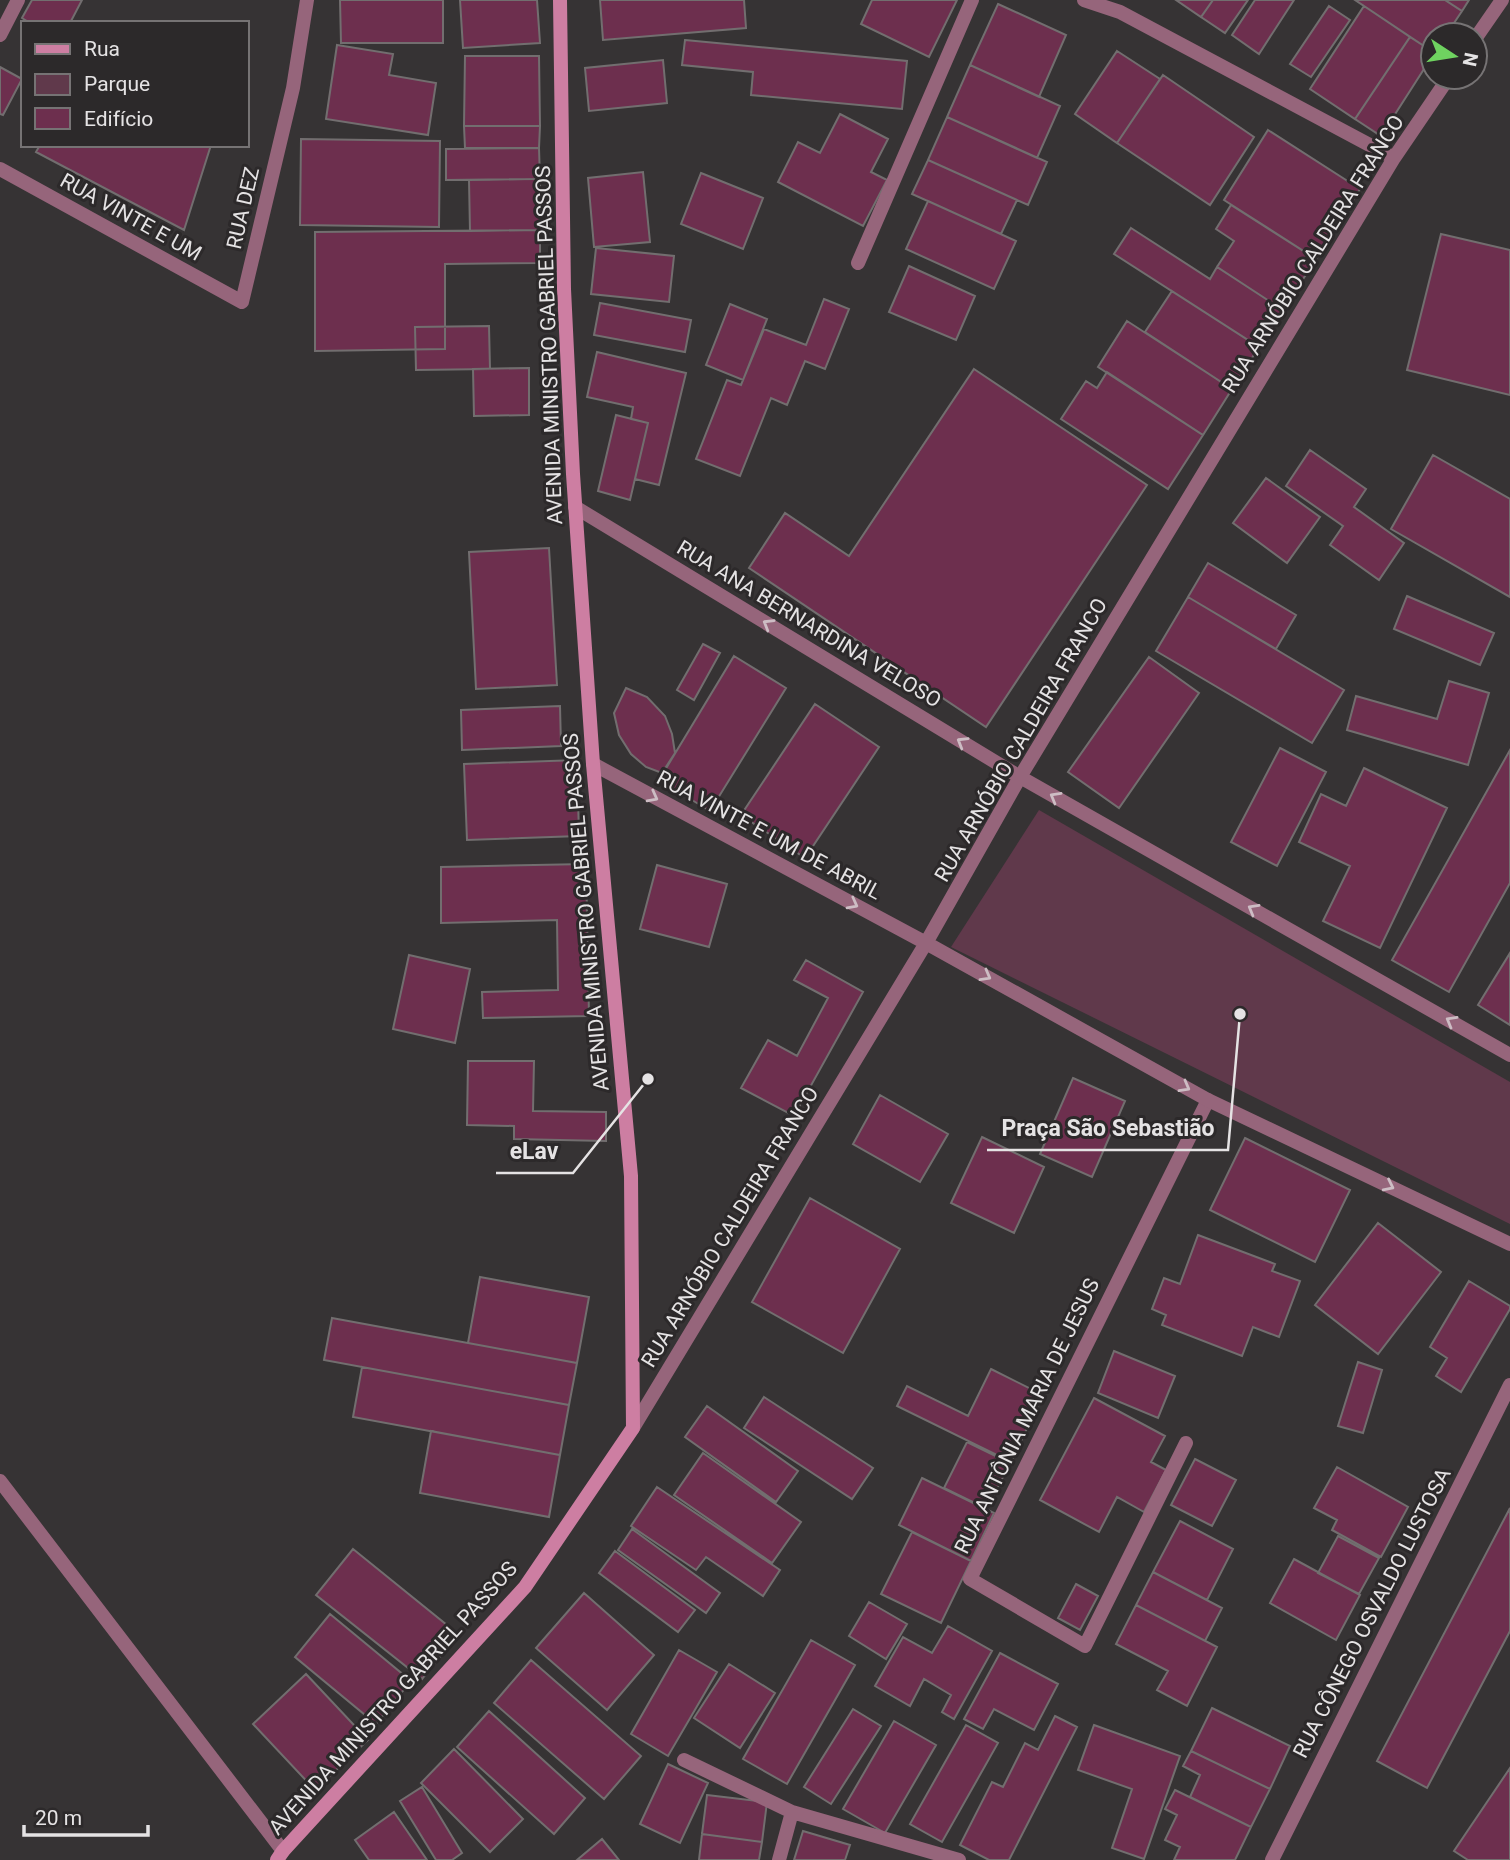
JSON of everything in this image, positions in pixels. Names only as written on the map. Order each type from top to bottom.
[{"type":"main road","name":"AVENIDA MINISTRO GABRIEL PASSOS","points":[[280,1855],[525,1587],[633,1428],[631,1176],[593,764],[575,507],[564,289],[560,0]]},
{"type":"street","points":[[0,35],[18,0]]},
{"type":"street","name":"RUA DEZ","points":[[242,302],[293,88],[307,0]]},
{"type":"street","points":[[858,263],[972,0]]},
{"type":"street","points":[[1084,0],[1120,12],[1394,158]]},
{"type":"street","points":[[1487,21],[1502,0]]},
{"type":"street","name":"RUA ARNÓBIO CALDEIRA FRANCO","points":[[633,1428],[926,943],[1020,777],[1394,158],[1439,91]]},
{"type":"street","name":"RUA VINTE E UM","points":[[0,169],[242,302]]},
{"type":"street","name":"RUA ANA BERNARDINA VELOSO","points":[[575,507],[1020,777],[1510,1055]]},
{"type":"street","name":"RUA VINTE E UM DE ABRIL","points":[[593,764],[926,943],[1208,1100],[1510,1244]]},
{"type":"street","name":"RUA ANTÔNIA MARIA DE JESUS","points":[[1186,1443],[1085,1646],[970,1579],[1208,1100]]},
{"type":"street","name":"RUA CÔNEGO OSVALDO LUSTOSA","points":[[1272,1860],[1510,1385]]},
{"type":"street","points":[[0,1482],[280,1855]]},
{"type":"street","points":[[684,1760],[792,1812],[959,1860]]},
{"type":"street","points":[[779,1860],[792,1812]]},
{"type":"green space","points":[[1039,810],[1510,1082],[1510,1224],[951,947]]},
{"type":"building","points":[[32,0],[82,0],[71,21],[27,21],[22,18]]},
{"type":"building","points":[[340,0],[443,0],[443,43],[341,43]]},
{"type":"building","points":[[460,0],[537,0],[540,43],[463,48]]},
{"type":"building","points":[[600,0],[744,0],[746,28],[603,40]]},
{"type":"building","points":[[872,0],[957,0],[929,57],[861,24]]},
{"type":"building","points":[[1176,0],[1213,0],[1201,17]]},
{"type":"building","points":[[1213,0],[1248,0],[1225,33],[1201,17]]},
{"type":"building","points":[[1255,0],[1294,0],[1259,54],[1232,35]]},
{"type":"building","points":[[1355,0],[1445,0],[1462,11],[1455,21],[1419,21],[1419,43]]},
{"type":"building","points":[[1445,0],[1469,0],[1462,11]]},
{"type":"building","points":[[998,4],[1066,35],[1039,97],[970,65]]},
{"type":"building","points":[[1329,6],[1350,20],[1311,77],[1290,64]]},
{"type":"building","points":[[1364,6],[1410,37],[1355,119],[1310,89]]},
{"type":"building","points":[[1410,37],[1419,43],[1419,77],[1381,136],[1355,119]]},
{"type":"building","points":[[685,40],[907,61],[902,109],[751,95],[753,72],[682,65]]},
{"type":"building","points":[[337,45],[393,54],[389,75],[436,83],[428,135],[326,119]]},
{"type":"building","points":[[1117,51],[1160,79],[1117,143],[1075,114]]},
{"type":"building","points":[[465,56],[539,56],[540,126],[464,126]]},
{"type":"building","points":[[663,60],[667,103],[589,111],[585,68]]},
{"type":"building","points":[[970,65],[1060,106],[1037,158],[947,117]]},
{"type":"building","points":[[0,67],[21,81],[3,115],[0,114]]},
{"type":"building","points":[[1163,75],[1254,137],[1210,205],[1117,143]]},
{"type":"building","points":[[840,114],[888,139],[871,172],[887,180],[863,226],[778,182],[798,142],[820,153]]},
{"type":"building","points":[[947,117],[1047,162],[1028,205],[928,160]]},
{"type":"building","points":[[464,126],[540,126],[539,148],[465,148]]},
{"type":"building","points":[[1268,130],[1360,189],[1316,259],[1224,200]]},
{"type":"building","points":[[301,139],[440,141],[439,227],[300,225]]},
{"type":"building","points":[[39,147],[210,147],[184,230],[36,152]]},
{"type":"building","points":[[539,148],[540,179],[446,180],[446,149]]},
{"type":"building","points":[[928,160],[1017,200],[1001,234],[912,194]]},
{"type":"building","points":[[643,172],[650,242],[594,247],[588,178]]},
{"type":"building","points":[[701,173],[763,198],[743,249],[681,224]]},
{"type":"building","points":[[540,179],[540,230],[470,231],[469,180]]},
{"type":"building","points":[[928,201],[1016,241],[994,289],[906,249]]},
{"type":"building","points":[[1231,205],[1316,259],[1283,310],[1217,267],[1234,241],[1216,229]]},
{"type":"building","points":[[1131,228],[1210,279],[1217,267],[1283,310],[1259,347],[1114,254]]},
{"type":"building","points":[[540,230],[540,263],[445,264],[445,349],[315,351],[315,232]]},
{"type":"building","points":[[1441,234],[1510,250],[1510,395],[1407,370]]},
{"type":"building","points":[[596,248],[674,256],[669,302],[591,294]]},
{"type":"building","points":[[909,266],[975,296],[956,340],[889,312]]},
{"type":"building","points":[[1172,291],[1259,347],[1232,389],[1145,332]]},
{"type":"building","points":[[824,299],[849,309],[825,369],[805,361],[787,405],[771,398],[740,476],[696,459],[727,380],[741,385],[764,329],[806,345]]},
{"type":"building","points":[[600,303],[691,320],[685,352],[594,335]]},
{"type":"building","points":[[730,304],[767,319],[743,380],[706,365]]},
{"type":"building","points":[[1127,321],[1232,389],[1203,435],[1098,367]]},
{"type":"building","points":[[489,326],[490,369],[416,370],[415,327]]},
{"type":"building","points":[[597,352],[686,373],[659,485],[635,479],[648,423],[631,419],[633,407],[587,397]]},
{"type":"building","points":[[529,368],[529,415],[474,416],[473,369]]},
{"type":"building","points":[[974,369],[1147,485],[986,727],[749,568],[785,513],[849,556]]},
{"type":"building","points":[[1107,372],[1203,435],[1168,489],[1061,419],[1086,381],[1097,388]]},
{"type":"building","points":[[616,415],[648,423],[630,500],[598,491]]},
{"type":"building","points":[[1310,450],[1366,489],[1354,507],[1404,543],[1379,580],[1330,545],[1343,526],[1286,486]]},
{"type":"building","points":[[1433,455],[1510,499],[1510,597],[1391,529]]},
{"type":"building","points":[[1266,478],[1320,517],[1287,563],[1233,523]]},
{"type":"building","points":[[549,548],[557,685],[476,689],[469,552]]},
{"type":"building","points":[[1208,563],[1296,615],[1276,649],[1188,597]]},
{"type":"building","points":[[1407,596],[1494,633],[1480,665],[1394,629]]},
{"type":"building","points":[[1188,597],[1344,690],[1312,743],[1156,651]]},
{"type":"building","points":[[703,644],[720,653],[694,700],[677,690]]},
{"type":"building","points":[[734,656],[786,688],[710,811],[659,780]]},
{"type":"building","points":[[1149,657],[1199,693],[1119,808],[1068,772]]},
{"type":"building","points":[[1449,681],[1489,693],[1468,765],[1347,730],[1356,696],[1437,719]]},
{"type":"building","points":[[626,688],[647,697],[665,716],[675,753],[662,773],[646,767],[631,754],[619,735],[614,713]]},
{"type":"building","points":[[815,704],[879,747],[805,858],[741,815]]},
{"type":"building","points":[[560,706],[561,746],[462,750],[461,710]]},
{"type":"building","points":[[1280,748],[1326,772],[1277,866],[1231,842]]},
{"type":"building","points":[[1510,750],[1510,883],[1449,992],[1392,960]]},
{"type":"building","points":[[577,760],[579,836],[467,840],[464,764]]},
{"type":"building","points":[[1364,768],[1447,808],[1380,948],[1323,921],[1350,866],[1299,842],[1321,794],[1346,806]]},
{"type":"building","points":[[586,864],[589,1016],[483,1018],[482,992],[558,990],[557,920],[441,923],[441,867]]},
{"type":"building","points":[[657,865],[727,884],[709,947],[640,929]]},
{"type":"building","points":[[1510,953],[1510,1025],[1478,1005]]},
{"type":"building","points":[[409,955],[470,969],[455,1043],[393,1029]]},
{"type":"building","points":[[806,960],[863,992],[794,1116],[741,1088],[768,1040],[797,1056],[828,998],[794,980]]},
{"type":"building","points":[[468,1061],[534,1061],[533,1111],[606,1112],[606,1141],[514,1139],[514,1126],[467,1125]]},
{"type":"building","points":[[1073,1078],[1125,1101],[1092,1177],[1040,1154]]},
{"type":"building","points":[[880,1095],[948,1134],[920,1182],[853,1144]]},
{"type":"building","points":[[982,1137],[1044,1167],[1014,1233],[951,1203]]},
{"type":"building","points":[[1245,1138],[1350,1190],[1315,1262],[1210,1210]]},
{"type":"building","points":[[810,1198],[900,1249],[843,1353],[752,1302]]},
{"type":"building","points":[[1378,1223],[1441,1272],[1378,1354],[1315,1305]]},
{"type":"building","points":[[1198,1235],[1275,1264],[1272,1271],[1300,1281],[1279,1337],[1253,1327],[1242,1356],[1162,1325],[1166,1315],[1152,1309],[1164,1278],[1180,1284]]},
{"type":"building","points":[[480,1277],[589,1297],[577,1363],[468,1343]]},
{"type":"building","points":[[1469,1281],[1510,1306],[1510,1309],[1461,1392],[1436,1376],[1447,1358],[1430,1347]]},
{"type":"building","points":[[332,1318],[577,1363],[569,1405],[324,1360]]},
{"type":"building","points":[[1114,1351],[1175,1376],[1158,1418],[1098,1393]]},
{"type":"building","points":[[1358,1362],[1382,1370],[1363,1433],[1338,1426]]},
{"type":"building","points":[[362,1367],[569,1405],[560,1455],[353,1417]]},
{"type":"building","points":[[991,1369],[1043,1395],[1011,1462],[897,1406],[907,1386],[968,1416]]},
{"type":"building","points":[[764,1397],[873,1468],[852,1499],[744,1428]]},
{"type":"building","points":[[1094,1398],[1165,1436],[1151,1462],[1166,1470],[1144,1512],[1117,1497],[1099,1532],[1040,1500]]},
{"type":"building","points":[[707,1406],[798,1471],[776,1502],[685,1437]]},
{"type":"building","points":[[431,1431],[560,1455],[549,1517],[420,1493]]},
{"type":"building","points":[[967,1442],[1010,1463],[987,1509],[944,1488]]},
{"type":"building","points":[[703,1453],[801,1522],[772,1563],[674,1495]]},
{"type":"building","points":[[1195,1459],[1236,1480],[1212,1526],[1171,1505]]},
{"type":"building","points":[[1337,1467],[1408,1507],[1381,1557],[1332,1530],[1337,1520],[1314,1508]]},
{"type":"building","points":[[922,1478],[994,1513],[971,1561],[899,1525]]},
{"type":"building","points":[[657,1487],[780,1570],[763,1596],[706,1557],[696,1570],[631,1526]]},
{"type":"building","points":[[1510,1508],[1510,1631],[1427,1788],[1377,1761]]},
{"type":"building","points":[[1180,1521],[1233,1549],[1207,1600],[1153,1572]]},
{"type":"building","points":[[632,1529],[720,1593],[706,1613],[618,1550]]},
{"type":"building","points":[[912,1532],[971,1561],[941,1623],[881,1594]]},
{"type":"building","points":[[1338,1536],[1379,1558],[1359,1594],[1318,1573]]},
{"type":"building","points":[[353,1549],[458,1634],[422,1679],[316,1595]]},
{"type":"building","points":[[615,1551],[695,1610],[678,1632],[599,1573]]},
{"type":"building","points":[[1294,1559],[1360,1595],[1336,1640],[1270,1603]]},
{"type":"building","points":[[1153,1572],[1222,1608],[1205,1641],[1136,1605]]},
{"type":"building","points":[[1076,1584],[1098,1596],[1080,1630],[1058,1618]]},
{"type":"building","points":[[584,1593],[654,1655],[607,1710],[536,1648]]},
{"type":"building","points":[[869,1602],[907,1624],[886,1659],[849,1636]]},
{"type":"building","points":[[1136,1605],[1217,1647],[1187,1706],[1157,1690],[1168,1671],[1116,1644]]},
{"type":"building","points":[[330,1614],[411,1681],[376,1724],[295,1657]]},
{"type":"building","points":[[948,1626],[992,1651],[954,1719],[942,1712],[951,1695],[924,1679],[910,1706],[875,1686],[903,1637],[932,1653]]},
{"type":"building","points":[[811,1640],[855,1665],[787,1784],[743,1759]]},
{"type":"building","points":[[679,1650],[717,1672],[668,1756],[631,1734]]},
{"type":"building","points":[[1000,1653],[1058,1684],[1034,1730],[994,1709],[983,1729],[964,1719]]},
{"type":"building","points":[[531,1660],[641,1756],[604,1799],[494,1703]]},
{"type":"building","points":[[729,1664],[775,1693],[740,1748],[694,1718]]},
{"type":"building","points":[[306,1674],[368,1740],[315,1790],[253,1724]]},
{"type":"building","points":[[1212,1708],[1290,1746],[1270,1789],[1191,1751]]},
{"type":"building","points":[[853,1709],[881,1726],[831,1804],[804,1787]]},
{"type":"building","points":[[489,1711],[585,1798],[554,1834],[457,1747]]},
{"type":"building","points":[[1055,1716],[1077,1727],[1009,1860],[989,1860],[960,1845],[992,1782],[1003,1787],[1025,1743],[1038,1750]]},
{"type":"building","points":[[894,1721],[936,1745],[885,1833],[843,1809]]},
{"type":"building","points":[[966,1725],[998,1743],[942,1842],[910,1824]]},
{"type":"building","points":[[1094,1725],[1180,1756],[1144,1859],[1112,1848],[1132,1789],[1078,1770]]},
{"type":"building","points":[[454,1749],[523,1819],[490,1852],[421,1783]]},
{"type":"building","points":[[1191,1751],[1270,1789],[1251,1827],[1190,1797],[1200,1775],[1183,1766]]},
{"type":"building","points":[[668,1764],[708,1783],[680,1843],[640,1824]]},
{"type":"building","points":[[1510,1768],[1510,1860],[1468,1860],[1454,1851]]},
{"type":"building","points":[[422,1787],[462,1853],[452,1860],[436,1860],[400,1801]]},
{"type":"building","points":[[1175,1790],[1251,1827],[1235,1860],[1174,1860],[1180,1847],[1165,1840],[1177,1815],[1165,1809]]},
{"type":"building","points":[[707,1795],[767,1802],[762,1842],[702,1834]]},
{"type":"building","points":[[394,1812],[427,1860],[369,1860],[355,1840]]},
{"type":"building","points":[[803,1831],[850,1845],[845,1860],[794,1860]]},
{"type":"building","points":[[702,1834],[762,1842],[759,1860],[699,1860]]},
{"type":"building","points":[[602,1839],[619,1860],[577,1860]]},
{"type":"place","name":"Praça São Sebastião","points":[[1240,1014]]},
{"type":"place","name":"eLav","points":[[648,1079]]}]
